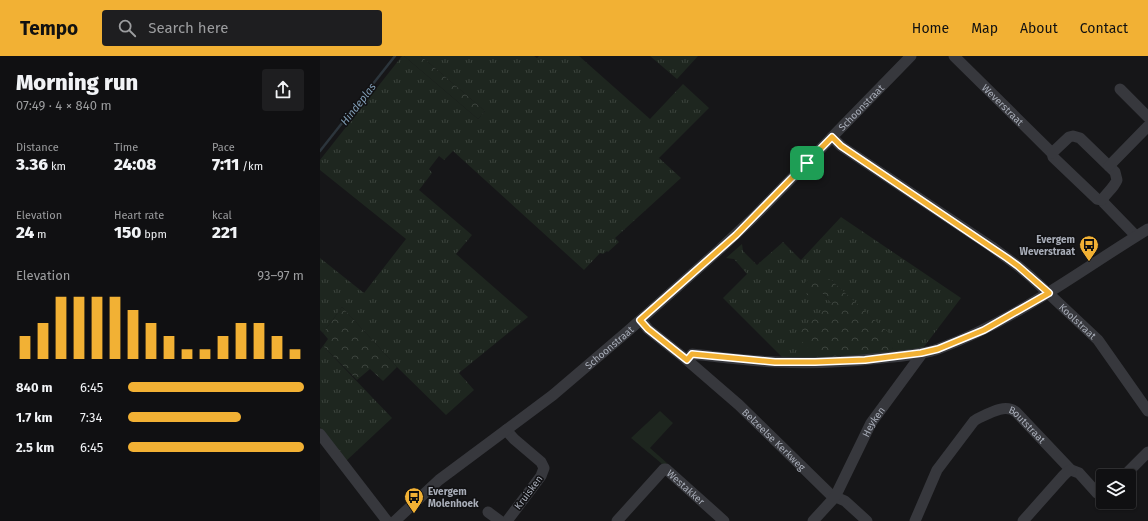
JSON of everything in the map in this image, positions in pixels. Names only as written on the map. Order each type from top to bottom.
[{"type":"street","name":"Schoonstraat","points":[[395,521],[439,480],[553,394],[640,320],[736,235],[911,56]]},
{"type":"street","name":"Weverstraat","points":[[954,56],[1052,153],[1053,157],[1097,199],[1102,200],[1136,236]]},
{"type":"street","points":[[1120,89],[1148,117]]},
{"type":"street","points":[[1109,166],[1148,126]]},
{"type":"street","points":[[1052,153],[1069,137],[1073,136],[1080,138],[1115,172],[1117,180],[1114,187],[1103,197],[1102,200]]},
{"type":"street","name":"Koolstraat","points":[[832,137],[841,146],[1018,266],[1049,293],[1098,340],[1148,411]]},
{"type":"street","points":[[687,360],[692,354],[764,361],[815,362],[865,360],[921,353],[938,349],[984,330],[1049,293],[1148,229]]},
{"type":"street","name":"Belzeelse Kerkweg","points":[[640,320],[648,329],[687,360],[739,405],[831,495],[845,501],[867,521]]},
{"type":"street","name":"Heyken","points":[[835,497],[871,423],[921,353]]},
{"type":"street","name":"Boutstraat","points":[[915,521],[941,464],[974,421],[1003,408],[1012,408],[1071,470],[1079,473],[1096,491]]},
{"type":"street","name":"Kruisken","points":[[506,430],[514,439],[541,462],[544,468],[541,476],[507,521]]},
{"type":"street","points":[[320,434],[387,521]]},
{"type":"street","points":[[1131,469],[1148,452]]},
{"type":"street","name":"Westakker","points":[[617,521],[664,469],[666,469],[724,521]]},
{"type":"street","points":[[1023,521],[1063,476],[1071,470]]},
{"type":"street","points":[[813,521],[835,497]]},
{"type":"street","points":[[488,512],[500,521]]},
{"type":"green space","points":[[402,56],[404,56],[478,119],[485,111],[421,56],[534,56],[537,58],[539,56],[579,56],[650,119],[683,84],[709,108],[659,158],[681,178],[615,238],[619,242],[608,252],[607,251],[603,254],[600,253],[584,270],[453,151],[444,160],[439,156],[429,169],[432,173],[419,190],[472,235],[456,254],[528,317],[459,373],[474,390],[446,415],[397,367],[342,307],[323,333],[320,330],[320,258],[364,293],[406,239],[320,170],[320,160]]},
{"type":"green space","points":[[404,56],[421,56],[485,111],[478,119]]},
{"type":"green space","points":[[650,56],[698,56],[677,79]]},
{"type":"green space","points":[[841,217],[961,298],[923,348],[894,355],[889,334],[831,280],[816,280],[822,293],[832,303],[820,359],[783,358],[723,298],[747,274],[734,259],[726,258],[742,244],[743,251],[757,265],[783,242],[801,260]]},
{"type":"green space","points":[[809,279],[831,280],[890,334],[894,355],[820,359],[794,334],[832,303],[822,293],[815,296],[807,295],[805,282]]},
{"type":"green space","points":[[342,307],[397,367],[383,381],[370,369],[357,380],[323,346],[328,339],[323,333]]},
{"type":"green space","points":[[323,346],[392,418],[346,461],[320,427],[320,350]]},
{"type":"green space","points":[[660,411],[673,423],[650,448],[667,463],[663,466],[631,438]]},
{"type":"waterway","name":"Hindeplas","points":[[320,151],[395,56]]},
{"type":"place","name":"Evergem Weverstraat","points":[[1089,262]]},
{"type":"place","name":"Evergem Molenhoek","points":[[414,514]]},
{"type":"route","points":[[832,137],[841,146],[992,247],[1018,266],[1049,293],[984,330],[938,349],[921,353],[865,360],[815,362],[759,361],[692,354],[687,360],[648,329],[640,320],[736,235],[807,163],[832,137]]}]
